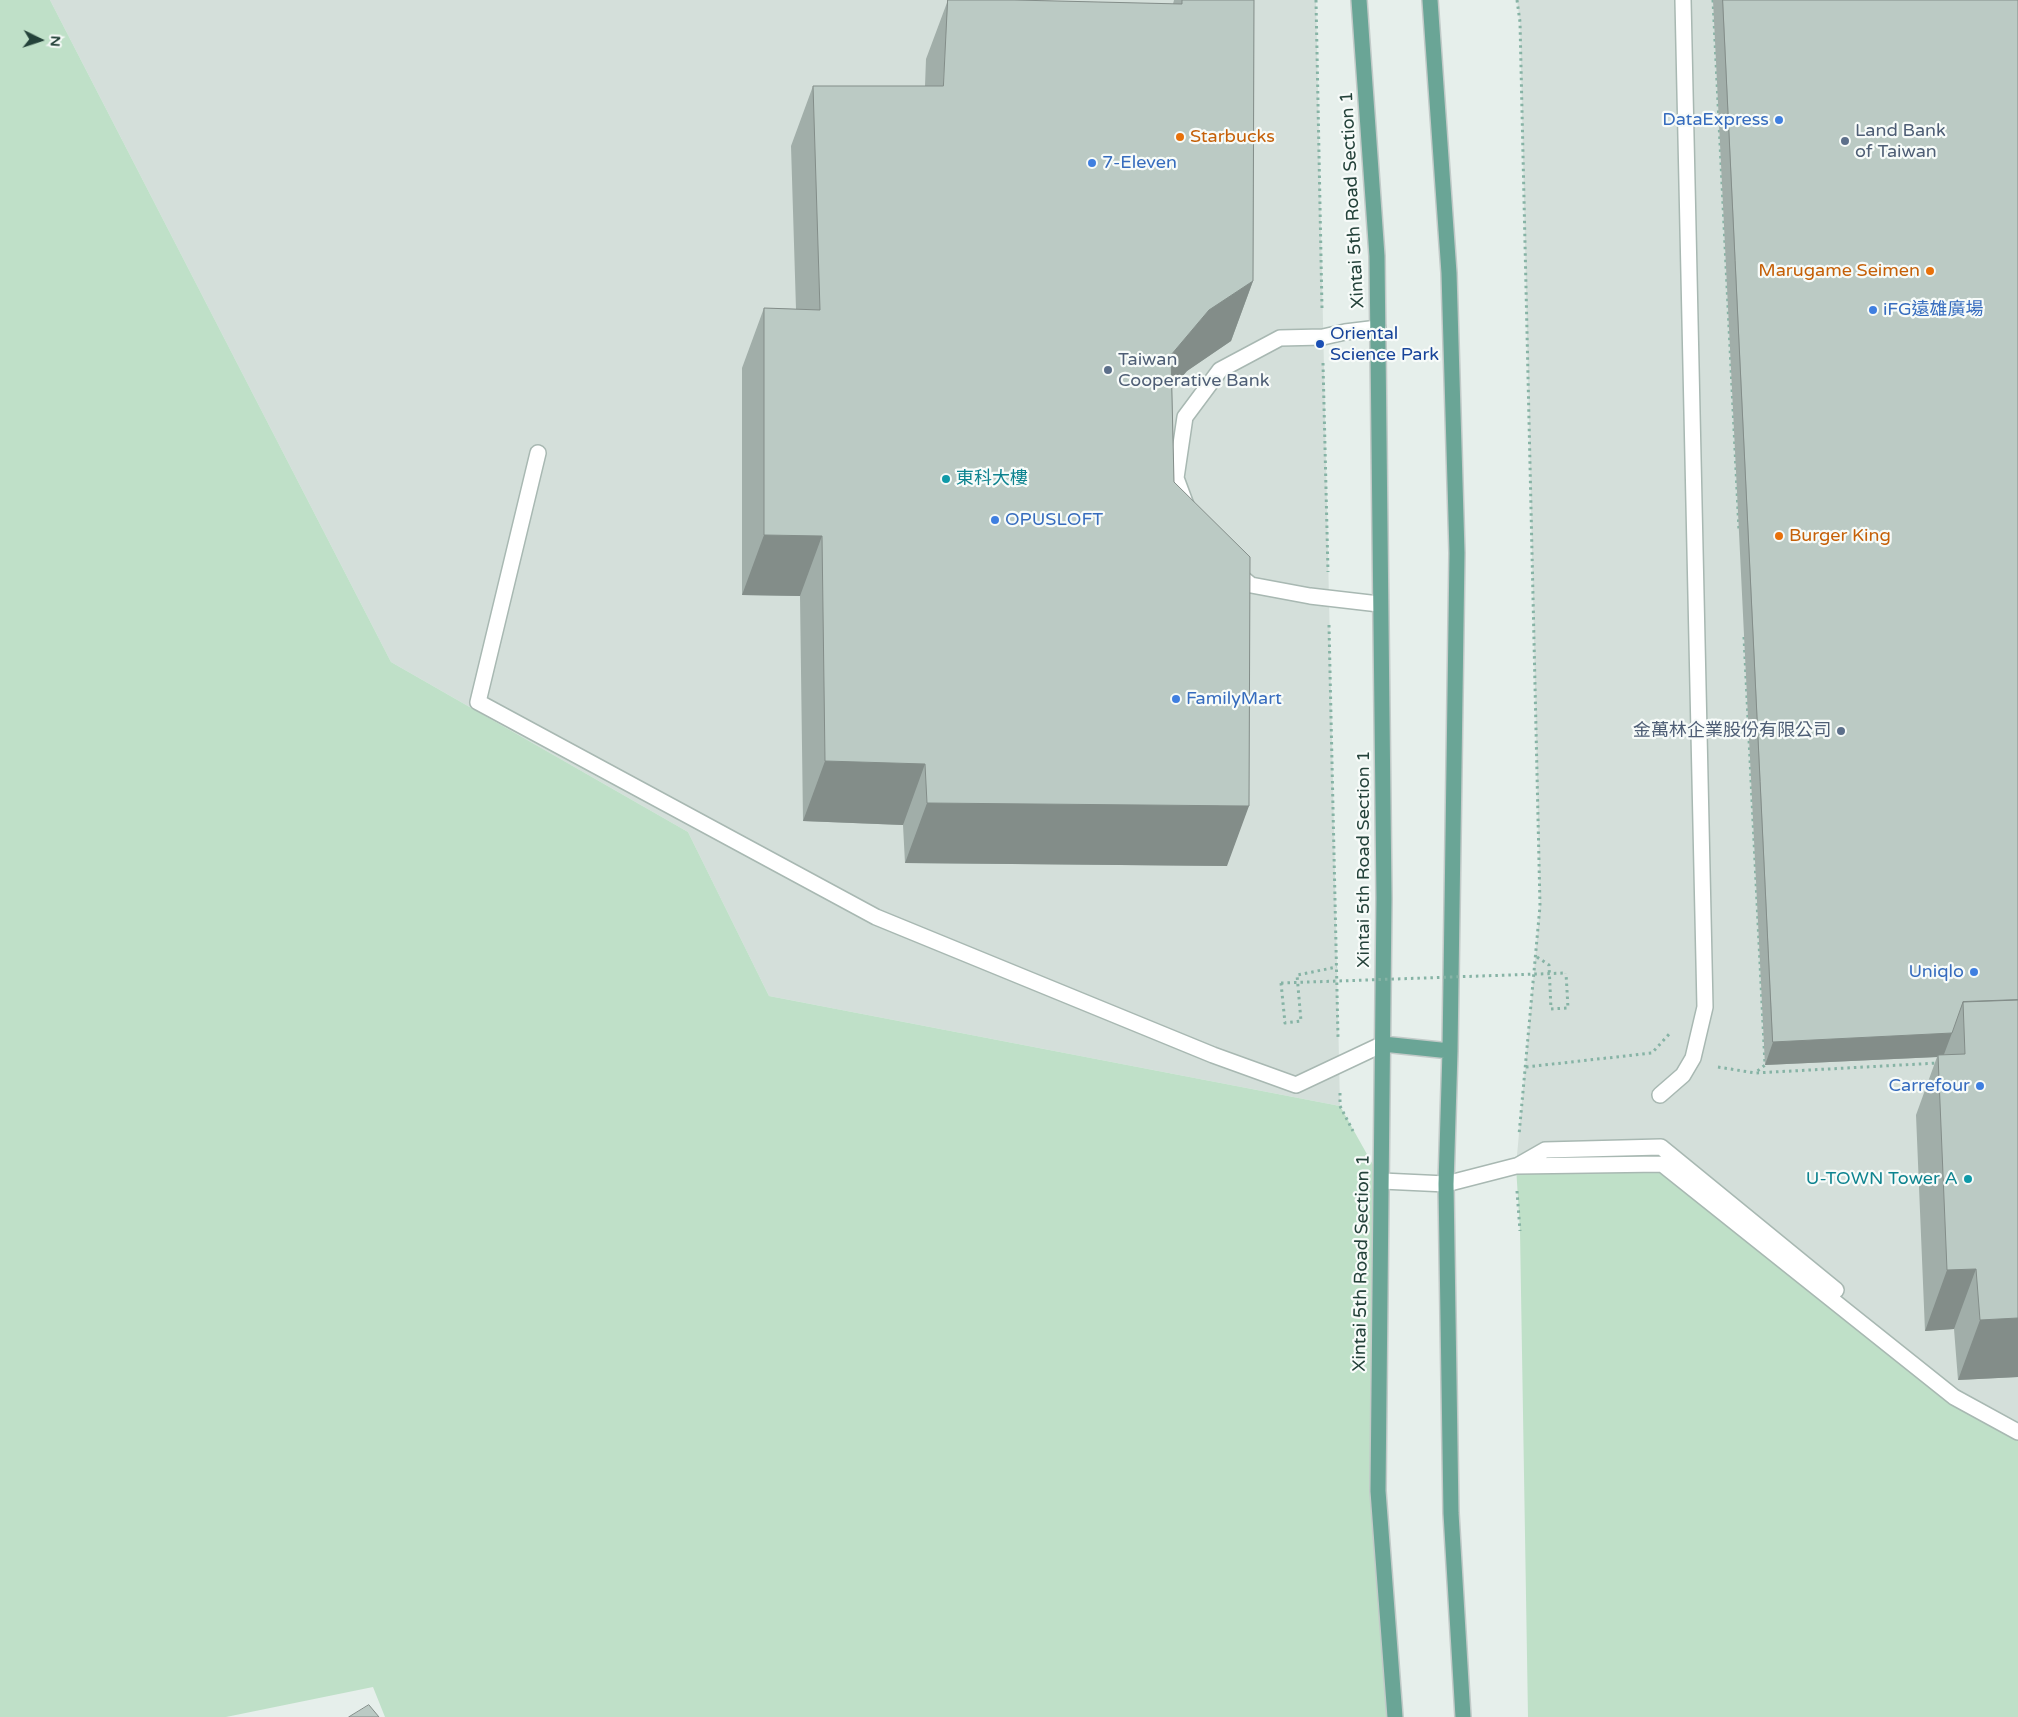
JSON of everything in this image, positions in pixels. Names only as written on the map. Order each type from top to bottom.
[{"type":"main road","name":"Xintai 5th Road Section 1","points":[[1359,0],[1377,256],[1379,604],[1384,814],[1378,1491],[1394,1717]]},
{"type":"main road","points":[[1430,0],[1449,273],[1457,553],[1450,1052],[1446,1184],[1451,1513],[1463,1717]]},
{"type":"main road","points":[[1383,1044],[1450,1052]]},
{"type":"street","points":[[1660,1095],[1682,1075],[1693,1058],[1705,1007],[1683,0]]},
{"type":"street","points":[[1190,515],[1176,478],[1185,417],[1220,370],[1280,338],[1323,337],[1378,328]]},
{"type":"street","points":[[538,453],[478,702],[876,917],[1213,1055],[1296,1085],[1383,1044]]},
{"type":"street","points":[[1222,561],[1252,585],[1310,596],[1379,604]]},
{"type":"street","points":[[1516,1166],[1545,1150],[1661,1147],[1953,1386],[2018,1424]]},
{"type":"street","points":[[1382,1181],[1446,1184],[1516,1166],[1662,1164],[1954,1397],[2018,1432]]},
{"type":"path","points":[[1517,0],[1520,22],[1540,906],[1516,1166],[1520,1231]]},
{"type":"path","points":[[1713,0],[1739,539]]},
{"type":"path","points":[[1744,628],[1765,1065],[1755,1073]]},
{"type":"path","points":[[1337,967],[1297,975],[1301,1021],[1284,1023],[1281,983],[1566,973],[1568,1008],[1551,1009],[1549,965],[1536,956]]},
{"type":"path","points":[[1526,1067],[1652,1052],[1672,1030]]},
{"type":"path","points":[[1693,1058],[1723,1069],[1755,1073],[1941,1063],[1939,1057]]},
{"type":"shaded area","points":[[50,0],[1316,0],[1340,1106],[769,996],[688,832],[391,662]]},
{"type":"shaded area","points":[[1517,0],[2018,0],[2018,1432],[1516,1166],[1540,906],[1520,22]]},
{"type":"green space","points":[[0,0],[50,0],[391,662],[688,832],[769,996],[1340,1106],[1382,1181],[1378,1491],[1395,1717],[385,1717],[373,1687],[226,1717],[0,1717]]},
{"type":"green space","points":[[1662,1164],[1945,1390],[2018,1431],[2018,1717],[1528,1717],[1520,1231],[1516,1166]]},
{"type":"building","name":"東科大樓","points":[[948,0],[1182,4],[1182,0],[1254,0],[1253,281],[1209,310],[1171,355],[1174,482],[1250,557],[1249,806],[927,803],[925,764],[825,761],[822,536],[764,535],[764,308],[820,310],[813,86],[943,86]]},
{"type":"building","name":"iFG遠雄廣場","points":[[1723,0],[2018,0],[2018,1000],[1963,1002],[1952,1033],[1773,1042]]},
{"type":"building","name":"U-TOWN Tower A","points":[[2018,1000],[2018,1318],[1980,1320],[1976,1269],[1947,1270],[1938,1055],[1965,1054],[1963,1002]]},
{"type":"building","points":[[369,1705],[379,1717],[349,1717]]},
{"type":"place","name":"DataExpress","points":[[1779,120]]},
{"type":"place","name":"Starbucks","points":[[1180,137]]},
{"type":"place","name":"Land Bank of Taiwan","points":[[1845,141]]},
{"type":"place","name":"7-Eleven","points":[[1092,163]]},
{"type":"place","name":"Marugame Seimen","points":[[1930,271]]},
{"type":"place","name":"iFG遠雄廣場","points":[[1873,310]]},
{"type":"place","name":"Oriental Science Park","points":[[1320,344]]},
{"type":"place","name":"Taiwan Cooperative Bank","points":[[1108,370]]},
{"type":"place","name":"東科大樓","points":[[946,479]]},
{"type":"place","name":"OPUSLOFT","points":[[995,520]]},
{"type":"place","name":"Burger King","points":[[1779,536]]},
{"type":"place","name":"FamilyMart","points":[[1176,699]]},
{"type":"place","name":"金萬林企業股份有限公司","points":[[1841,731]]},
{"type":"place","name":"Uniqlo","points":[[1974,972]]},
{"type":"place","name":"Carrefour","points":[[1980,1086]]},
{"type":"place","name":"U-TOWN Tower A","points":[[1968,1179]]}]
